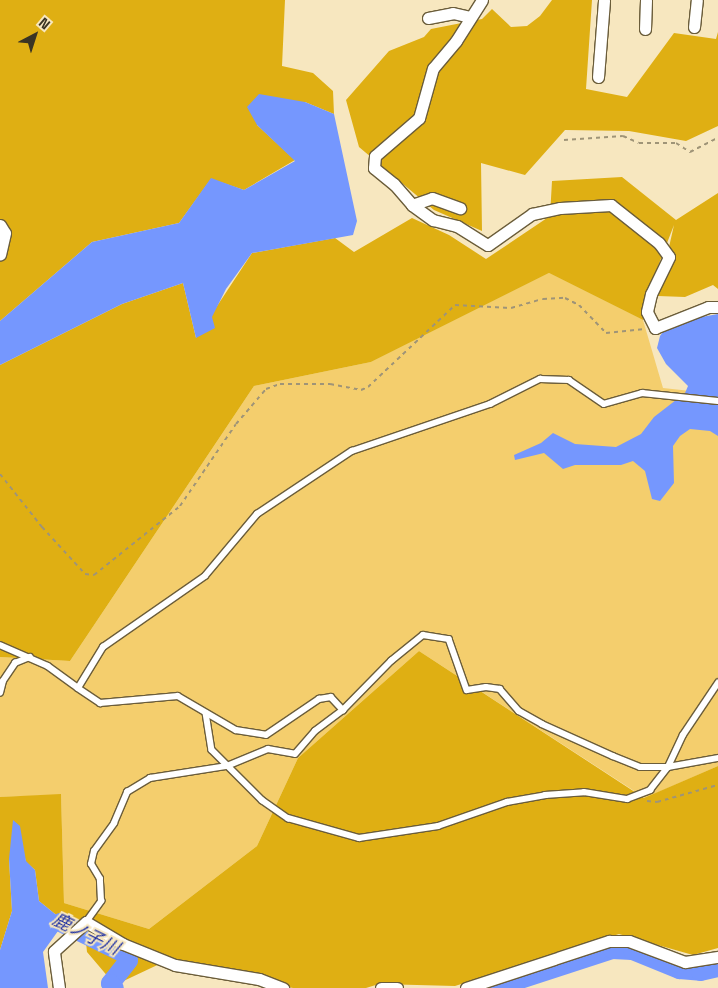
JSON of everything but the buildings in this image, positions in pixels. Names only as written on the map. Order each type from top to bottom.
[{"type":"street","points":[[482,0],[433,68],[419,118],[375,156],[374,168],[394,184],[412,205],[433,220],[457,226],[488,245],[532,214],[560,208],[611,205],[659,243],[669,257],[651,294],[647,312],[655,328],[708,307],[718,307]]},
{"type":"street","points":[[598,76],[604,0]]},
{"type":"street","points":[[645,29],[646,0]]},
{"type":"street","points":[[694,27],[697,0]]},
{"type":"street","points":[[428,18],[454,13],[471,17]]},
{"type":"street","points":[[412,205],[432,198],[460,208]]},
{"type":"street","points":[[0,225],[5,233],[0,254]]},
{"type":"street","points":[[60,988],[54,951],[86,922],[123,944],[175,965],[259,979],[282,988]]},
{"type":"street","points":[[466,988],[609,940],[629,941],[685,962],[718,957]]},
{"type":"street","points":[[381,988],[397,988]]},
{"type":"lane","points":[[78,688],[103,647],[205,576],[256,514],[352,451],[490,404],[540,379],[569,380],[604,404],[642,393],[718,401]]},
{"type":"lane","points":[[86,922],[101,901],[100,879],[90,864],[94,850],[114,823],[127,792],[150,778],[227,766],[268,749],[295,754],[315,731],[344,710],[391,661],[422,635],[449,639],[466,690],[486,687],[500,689],[520,711],[542,724],[640,767],[668,768],[718,758]]},
{"type":"lane","points":[[0,645],[30,657],[100,703],[178,696],[236,730],[266,736],[319,699],[331,697],[344,710]]},
{"type":"lane","points":[[0,693],[3,681],[16,663],[30,657]]},
{"type":"lane","points":[[206,713],[212,750],[262,800],[288,818],[359,838],[438,826],[507,802],[545,795],[584,792],[627,799],[650,790],[668,768],[682,735],[718,683]]},
{"type":"path","points":[[564,140],[615,136],[639,143],[676,144],[690,152],[718,138]]},
{"type":"path","points":[[0,474],[54,540],[85,574],[94,575],[180,506],[236,424],[266,389],[280,384],[330,384],[361,390],[368,387],[455,305],[511,308],[543,299],[565,298],[580,304],[606,333],[655,328]]},
{"type":"path","points":[[627,799],[657,802],[718,785]]},
{"type":"shaded area","points":[[0,0],[285,0],[282,66],[313,73],[333,91],[334,114],[305,102],[257,125],[295,160],[244,190],[211,179],[179,223],[92,242],[0,321]]},
{"type":"shaded area","points":[[552,0],[592,0],[586,89],[627,97],[674,33],[716,39],[718,32],[718,126],[686,141],[629,131],[565,130],[525,175],[481,163],[482,231],[434,210],[359,147],[346,100],[389,51],[424,37],[431,29],[482,19],[492,9],[511,27],[527,26],[540,16]]},
{"type":"shaded area","points":[[622,177],[676,220],[718,193],[718,289],[713,285],[685,297],[658,296],[674,225],[648,292],[643,320],[549,273],[371,362],[254,386],[70,661],[0,657],[0,365],[122,304],[183,283],[196,338],[252,253],[335,238],[354,252],[412,218],[449,235],[486,259],[550,216],[552,181]]},
{"type":"shaded area","points":[[549,273],[643,320],[663,388],[718,394],[718,766],[645,798],[419,651],[298,758],[257,846],[149,929],[64,903],[61,795],[0,797],[0,657],[70,661],[254,386],[371,362]]},
{"type":"shaded area","points":[[419,651],[644,798],[718,766],[718,948],[693,955],[619,934],[455,986],[379,984],[366,988],[293,988],[168,960],[115,985],[87,952],[84,922],[61,911],[60,918],[39,901],[35,870],[26,862],[22,846],[9,859],[12,911],[0,950],[0,797],[61,794],[64,903],[149,929],[257,846],[298,758]]},
{"type":"water","points":[[259,94],[305,102],[334,114],[357,221],[353,235],[252,253],[226,289],[212,317],[215,328],[196,338],[183,283],[122,304],[0,365],[0,321],[92,242],[179,223],[211,178],[244,190],[295,161],[257,125],[247,107]]},
{"type":"water","points":[[718,314],[718,436],[710,431],[690,429],[680,436],[673,446],[674,483],[660,501],[652,499],[645,471],[633,461],[621,465],[575,465],[563,469],[544,453],[515,460],[514,455],[541,443],[553,433],[575,444],[616,447],[641,434],[654,417],[685,393],[688,386],[666,364],[657,348],[660,336],[665,329],[696,318]]},
{"type":"water","points":[[13,820],[20,826],[26,861],[35,870],[39,901],[60,918],[68,919],[83,930],[81,939],[58,931],[43,952],[48,988],[0,988],[0,950],[12,911],[9,859]]},
{"type":"waterway","name":"鹿ノ子川","points":[[60,922],[126,954],[128,960],[110,983],[114,988]]},
{"type":"waterway","name":"鹿ノ子川","points":[[492,988],[612,949],[632,950],[679,969],[700,971],[718,967]]}]
